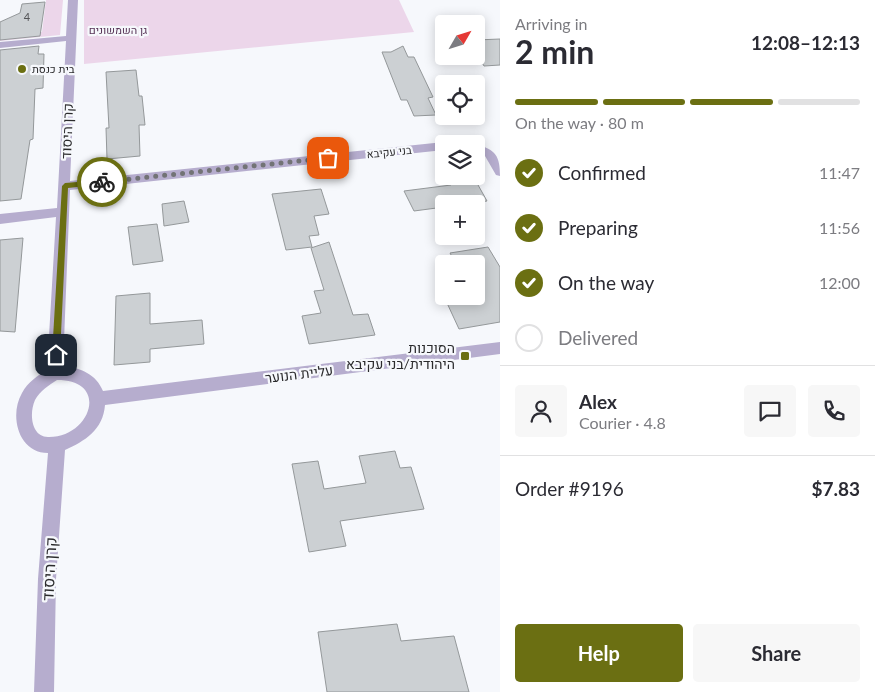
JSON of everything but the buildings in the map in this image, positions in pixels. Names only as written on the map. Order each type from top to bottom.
[{"type":"street","name":"קרן היסוד","points":[[55,373],[73,0]]},
{"type":"street","points":[[0,45],[71,38]]},
{"type":"street","name":"בני עקיבא","points":[[65,186],[435,147]]},
{"type":"street","points":[[485,151],[489,153],[500,172]]},
{"type":"street","points":[[0,219],[64,212]]},
{"type":"street","name":"עליית הנוער","points":[[98,399],[500,348]]},
{"type":"street","points":[[55,373],[78,375],[88,381],[95,389],[98,399],[97,411],[87,428],[71,441],[57,445],[44,446],[32,442],[20,431],[11,416],[22,394],[42,377],[55,373]]},
{"type":"street","name":"קרן היסוד","points":[[44,692],[47,579],[57,445]]},
{"type":"green space","points":[[46,0],[63,0],[60,35],[0,41],[0,36],[42,32]]},
{"type":"green space","name":"גן השמשונים","points":[[84,0],[399,0],[414,32],[84,64]]},
{"type":"way so far","points":[[102,182],[328,158]]},
{"type":"place","name":"בית כנסת","points":[[22,69]]},
{"type":"place","name":"הסוכנות היהודית/בני עקיבא","points":[[465,356]]},
{"type":"route","points":[[56,355],[65,186],[102,182]]}]
